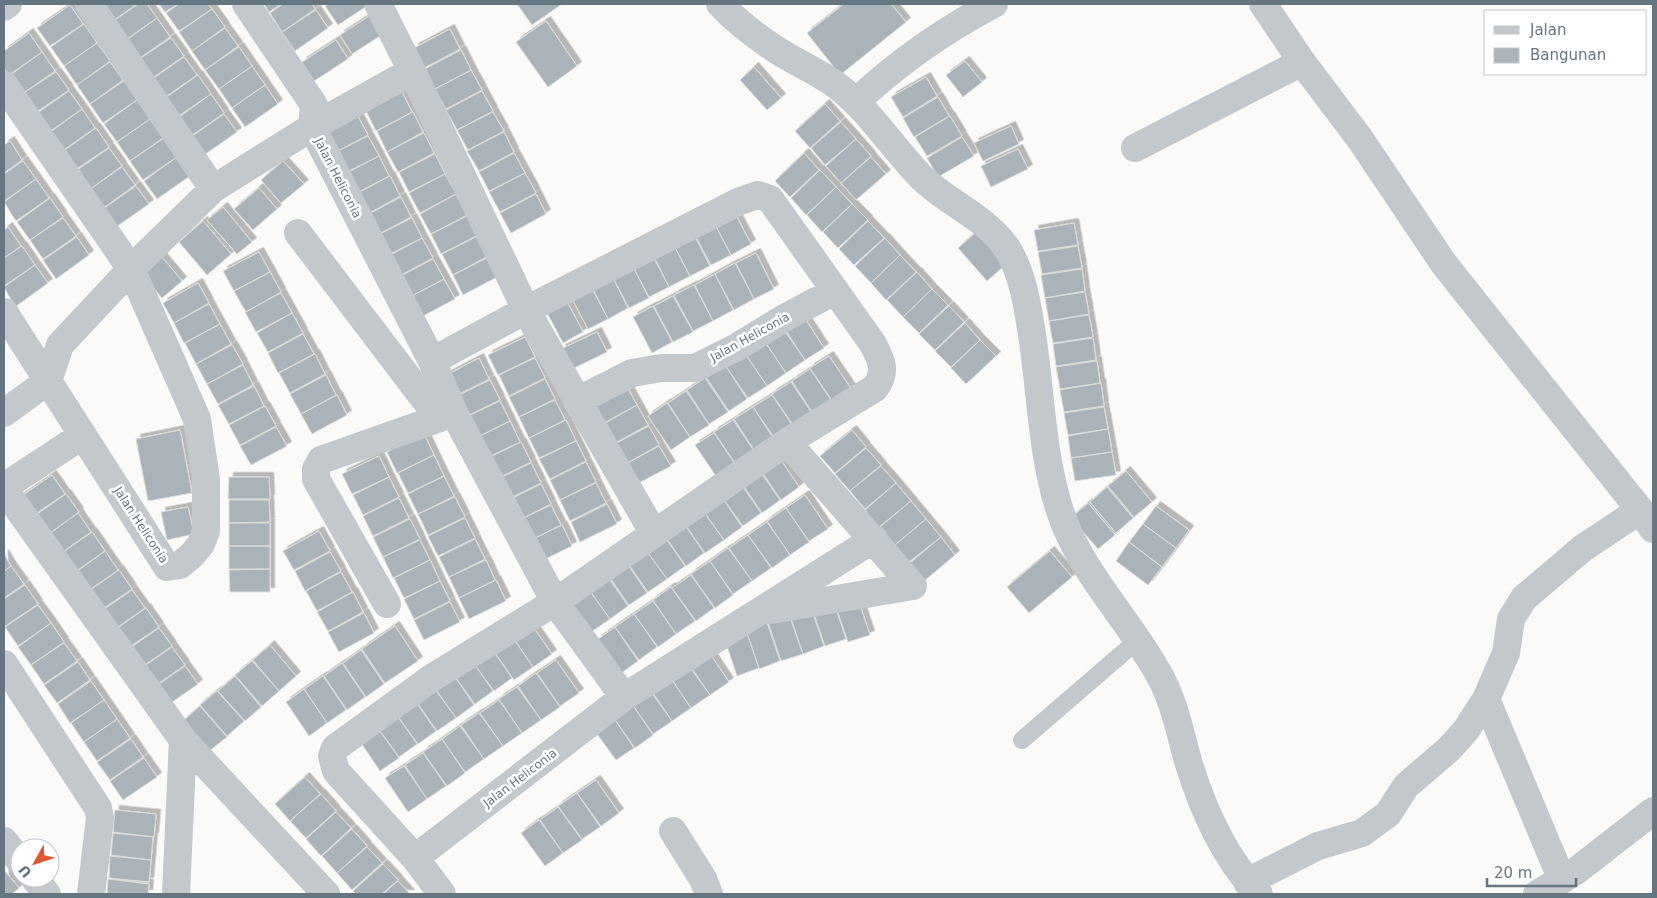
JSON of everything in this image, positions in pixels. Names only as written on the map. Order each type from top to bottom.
[{"type":"street","points":[[4,7],[8,4]]},
{"type":"street","points":[[89,4],[213,189]]},
{"type":"street","name":"Jalan Heliconia","points":[[246,4],[314,106],[312,127],[432,361],[446,415],[555,602],[624,697]]},
{"type":"street","points":[[378,4],[526,310],[654,534]]},
{"type":"street","points":[[720,4],[776,50],[811,68],[840,87],[856,102],[922,178],[992,231],[1008,250],[1018,273],[1027,303],[1050,464],[1060,510],[1076,549],[1138,640],[1161,678],[1175,709],[1189,762],[1211,820],[1253,888],[1318,846],[1362,833],[1388,814],[1406,786],[1449,749],[1466,730],[1486,699],[1506,653],[1512,620],[1524,598],[1583,548],[1647,519],[1444,264],[1360,138],[1302,62],[1264,4]]},
{"type":"street","points":[[856,102],[878,82],[934,41],[994,4]]},
{"type":"street","points":[[1135,148],[1302,62]]},
{"type":"street","name":"Jalan Heliconia","points":[[48,381],[60,345],[131,270],[213,189],[312,127],[412,71]]},
{"type":"street","name":"Jalan Heliconia","points":[[4,85],[131,270],[196,419],[206,479],[206,531],[201,544],[180,565],[167,567],[4,312]]},
{"type":"street","points":[[432,361],[526,310],[740,201],[758,195],[770,199],[880,356],[884,368],[882,379],[875,388],[787,442],[555,602],[430,679],[335,748],[332,756],[336,771],[415,858],[442,894]]},
{"type":"street","points":[[298,233],[446,415],[321,460],[316,469],[316,479],[387,604]]},
{"type":"street","name":"Jalan Heliconia","points":[[578,401],[632,373],[661,368],[695,368],[737,347],[786,317],[835,291]]},
{"type":"street","points":[[4,413],[48,381]]},
{"type":"street","points":[[83,435],[4,488],[183,740],[326,894]]},
{"type":"street","name":"Jalan Heliconia","points":[[760,612],[913,586],[893,566],[874,539],[787,442]]},
{"type":"street","name":"Jalan Heliconia","points":[[415,858],[624,697],[874,539]]},
{"type":"street","points":[[4,664],[98,808],[100,818],[91,894]]},
{"type":"street","points":[[1486,699],[1562,880]]},
{"type":"street","points":[[176,894],[183,740]]},
{"type":"street","points":[[1538,894],[1562,880],[1653,811]]},
{"type":"street","points":[[673,831],[703,879],[709,894]]},
{"type":"lane","points":[[1022,740],[1138,640]]},
{"type":"building","points":[[98,4],[137,4],[111,22]]},
{"type":"building","points":[[138,4],[147,4],[157,18],[124,41],[111,23]]},
{"type":"building","points":[[159,4],[178,4],[165,12]]},
{"type":"building","points":[[179,4],[208,4],[212,9],[179,31],[166,13]]},
{"type":"building","points":[[264,4],[281,4],[269,12]]},
{"type":"building","points":[[283,4],[312,4],[315,9],[282,32],[270,13]]},
{"type":"building","points":[[329,4],[370,4],[338,25],[325,6]]},
{"type":"building","points":[[517,4],[562,4],[532,25]]},
{"type":"building","points":[[844,4],[891,4],[906,22],[840,75],[807,33]]},
{"type":"building","points":[[70,5],[83,24],[50,46],[37,28]]},
{"type":"building","points":[[212,9],[225,27],[192,51],[179,32]]},
{"type":"building","points":[[316,10],[328,28],[295,51],[282,32]]},
{"type":"building","points":[[374,13],[386,32],[352,54],[340,35]]},
{"type":"building","points":[[157,18],[170,37],[137,60],[124,42]]},
{"type":"building","points":[[546,21],[577,66],[548,87],[516,42]]},
{"type":"building","points":[[84,24],[97,43],[64,66],[51,47]]},
{"type":"building","points":[[225,28],[238,46],[205,70],[192,51]]},
{"type":"building","points":[[450,29],[460,49],[424,68],[414,48]]},
{"type":"building","points":[[29,33],[42,52],[9,75],[4,68],[4,51]]},
{"type":"building","points":[[171,38],[184,56],[151,79],[138,60]]},
{"type":"building","points":[[336,40],[348,59],[314,81],[302,62]]},
{"type":"building","points":[[97,43],[110,61],[77,85],[64,66]]},
{"type":"building","points":[[239,47],[252,66],[219,89],[205,70]]},
{"type":"building","points":[[461,50],[471,70],[435,89],[425,69]]},
{"type":"building","points":[[42,52],[55,71],[22,94],[9,76]]},
{"type":"building","points":[[184,57],[197,75],[164,98],[151,80]]},
{"type":"building","points":[[965,61],[982,82],[963,97],[946,75]]},
{"type":"building","points":[[110,62],[123,80],[90,104],[77,85]]},
{"type":"building","points":[[252,66],[265,85],[232,108],[219,89]]},
{"type":"building","points":[[754,67],[781,98],[767,110],[740,80]]},
{"type":"building","points":[[471,70],[482,90],[446,109],[435,89]]},
{"type":"building","points":[[56,72],[69,90],[35,113],[22,94]]},
{"type":"building","points":[[198,75],[211,94],[177,117],[164,99]]},
{"type":"building","points":[[926,77],[937,96],[903,117],[891,97]]},
{"type":"building","points":[[124,81],[137,100],[103,123],[90,104]]},
{"type":"building","points":[[265,85],[278,104],[245,127],[232,108]]},
{"type":"building","points":[[69,91],[82,109],[49,132],[36,114]]},
{"type":"building","points":[[482,91],[493,111],[457,130],[446,110]]},
{"type":"building","points":[[402,92],[412,112],[376,131],[366,111]]},
{"type":"building","points":[[211,94],[224,113],[191,136],[178,118]]},
{"type":"building","points":[[938,97],[949,116],[914,137],[903,118]]},
{"type":"building","points":[[137,100],[150,119],[117,142],[104,124]]},
{"type":"building","points":[[825,104],[840,121],[810,148],[795,131]]},
{"type":"building","points":[[82,109],[95,128],[62,151],[49,133]]},
{"type":"building","points":[[413,112],[423,132],[387,152],[377,131]]},
{"type":"building","points":[[493,112],[504,131],[468,150],[457,130]]},
{"type":"building","points":[[224,114],[237,132],[204,155],[191,137]]},
{"type":"building","points":[[357,115],[368,135],[332,154],[321,134]]},
{"type":"building","points":[[950,116],[962,136],[927,156],[915,137]]},
{"type":"building","points":[[150,119],[163,138],[130,161],[117,142]]},
{"type":"building","points":[[841,122],[856,139],[825,165],[811,148]]},
{"type":"building","points":[[1011,126],[1019,144],[983,161],[974,143]]},
{"type":"building","points":[[96,128],[109,147],[75,170],[62,152]]},
{"type":"building","points":[[504,132],[514,152],[479,171],[467,151]]},
{"type":"building","points":[[424,133],[434,153],[398,172],[387,152]]},
{"type":"building","points":[[368,136],[379,156],[343,174],[332,154]]},
{"type":"building","points":[[962,137],[974,156],[938,177],[927,158]]},
{"type":"building","points":[[164,138],[177,157],[143,180],[130,161]]},
{"type":"building","points":[[856,139],[871,156],[841,183],[826,166]]},
{"type":"building","points":[[10,141],[22,160],[4,173],[4,145]]},
{"type":"building","points":[[109,148],[122,166],[89,190],[76,171]]},
{"type":"building","points":[[1018,149],[1028,169],[991,187],[981,166]]},
{"type":"building","points":[[514,153],[525,173],[489,191],[479,172]]},
{"type":"building","points":[[804,153],[819,170],[790,197],[775,181]]},
{"type":"building","points":[[435,154],[445,174],[409,192],[399,172]]},
{"type":"building","points":[[379,156],[389,176],[353,195],[343,175]]},
{"type":"building","points":[[177,157],[190,176],[157,199],[144,181]]},
{"type":"building","points":[[871,157],[886,174],[856,200],[841,183]]},
{"type":"building","points":[[23,161],[36,179],[4,201],[4,174]]},
{"type":"building","points":[[283,161],[304,184],[281,203],[261,180]]},
{"type":"building","points":[[122,167],[135,185],[102,209],[89,190]]},
{"type":"building","points":[[820,170],[836,187],[806,215],[791,198]]},
{"type":"building","points":[[525,173],[536,193],[500,212],[489,192]]},
{"type":"building","points":[[445,174],[456,194],[420,213],[409,193]]},
{"type":"building","points":[[390,176],[400,196],[364,216],[354,195]]},
{"type":"building","points":[[36,179],[49,198],[16,221],[4,202]]},
{"type":"building","points":[[136,186],[149,204],[116,227],[103,209]]},
{"type":"building","points":[[836,187],[852,204],[822,232],[807,215]]},
{"type":"building","points":[[259,188],[277,209],[253,230],[234,209]]},
{"type":"building","points":[[456,194],[467,215],[431,234],[420,214]]},
{"type":"building","points":[[536,194],[546,214],[511,233],[500,213]]},
{"type":"building","points":[[401,197],[411,217],[375,236],[365,216]]},
{"type":"building","points":[[50,198],[63,217],[30,240],[17,222]]},
{"type":"building","points":[[852,204],[868,220],[838,248],[823,232]]},
{"type":"building","points":[[223,207],[252,242],[237,254],[207,220]]},
{"type":"building","points":[[732,208],[751,244],[731,255],[712,219]]},
{"type":"building","points":[[467,216],[478,235],[441,254],[431,234]]},
{"type":"building","points":[[63,218],[76,236],[43,259],[30,240]]},
{"type":"building","points":[[412,218],[422,238],[386,256],[376,236]]},
{"type":"building","points":[[712,219],[731,255],[711,265],[692,229]]},
{"type":"building","points":[[203,221],[231,254],[207,275],[179,242]]},
{"type":"building","points":[[868,221],[884,238],[854,265],[839,249]]},
{"type":"building","points":[[1074,223],[1078,245],[1038,251],[1034,230]]},
{"type":"building","points":[[8,227],[21,246],[4,258],[4,230]]},
{"type":"building","points":[[982,227],[1011,260],[987,281],[958,248]]},
{"type":"building","points":[[691,229],[710,266],[690,276],[671,240]]},
{"type":"building","points":[[478,236],[488,256],[453,275],[442,254]]},
{"type":"building","points":[[77,237],[89,255],[56,279],[43,260]]},
{"type":"building","points":[[422,238],[433,258],[397,277],[387,257]]},
{"type":"building","points":[[885,238],[900,255],[871,283],[855,266]]},
{"type":"building","points":[[671,240],[690,276],[669,287],[651,250]]},
{"type":"building","points":[[22,246],[35,265],[4,286],[4,258]]},
{"type":"building","points":[[1078,246],[1082,268],[1042,274],[1038,252]]},
{"type":"building","points":[[650,251],[669,287],[649,297],[630,261]]},
{"type":"building","points":[[259,252],[270,272],[234,291],[223,271]]},
{"type":"building","points":[[756,253],[774,289],[754,299],[736,263]]},
{"type":"building","points":[[900,255],[916,272],[886,300],[871,283]]},
{"type":"building","points":[[161,256],[182,281],[162,298],[141,273]]},
{"type":"building","points":[[489,257],[499,276],[463,295],[453,275]]},
{"type":"building","points":[[433,259],[444,279],[408,298],[397,278]]},
{"type":"building","points":[[630,261],[649,298],[629,308],[610,272]]},
{"type":"building","points":[[735,263],[754,299],[734,310],[715,274]]},
{"type":"building","points":[[35,265],[48,283],[15,307],[4,287]]},
{"type":"building","points":[[1082,269],[1085,291],[1045,298],[1041,275]]},
{"type":"building","points":[[270,272],[281,292],[246,312],[234,291]]},
{"type":"building","points":[[610,272],[628,308],[608,319],[590,283]]},
{"type":"building","points":[[917,272],[932,289],[903,317],[887,300]]},
{"type":"building","points":[[715,274],[733,310],[713,321],[695,285]]},
{"type":"building","points":[[444,279],[455,299],[419,318],[408,298]]},
{"type":"building","points":[[198,283],[209,303],[174,323],[163,303]]},
{"type":"building","points":[[589,283],[608,319],[588,329],[569,293]]},
{"type":"building","points":[[694,285],[713,321],[693,331],[674,295]]},
{"type":"building","points":[[932,289],[948,305],[919,333],[903,317]]},
{"type":"building","points":[[1085,292],[1089,314],[1049,321],[1045,298]]},
{"type":"building","points":[[281,293],[292,313],[256,332],[245,312]]},
{"type":"building","points":[[564,296],[583,332],[563,343],[544,307]]},
{"type":"building","points":[[673,296],[693,332],[673,342],[654,306]]},
{"type":"building","points":[[209,304],[220,324],[184,343],[174,323]]},
{"type":"building","points":[[653,306],[672,342],[652,353],[633,317]]},
{"type":"building","points":[[949,306],[964,322],[935,350],[919,334]]},
{"type":"building","points":[[292,313],[303,333],[268,352],[257,333]]},
{"type":"building","points":[[802,314],[824,348],[805,360],[783,326]]},
{"type":"building","points":[[1089,315],[1093,337],[1053,343],[1049,321]]},
{"type":"building","points":[[965,323],[980,340],[951,367],[935,351]]},
{"type":"building","points":[[220,324],[231,344],[196,364],[185,343]]},
{"type":"building","points":[[782,327],[805,360],[786,373],[763,339]]},
{"type":"building","points":[[597,332],[607,352],[570,370],[561,349]]},
{"type":"building","points":[[303,334],[314,354],[278,373],[268,353]]},
{"type":"building","points":[[525,337],[535,357],[498,375],[488,355]]},
{"type":"building","points":[[1093,338],[1096,360],[1056,366],[1053,344]]},
{"type":"building","points":[[763,339],[786,373],[767,386],[744,352]]},
{"type":"building","points":[[980,340],[996,356],[966,384],[951,368]]},
{"type":"building","points":[[232,345],[243,364],[207,384],[196,364]]},
{"type":"building","points":[[744,352],[767,386],[748,398],[725,365]]},
{"type":"building","points":[[315,354],[325,374],[290,393],[279,373]]},
{"type":"building","points":[[829,356],[852,390],[833,402],[810,368]]},
{"type":"building","points":[[479,358],[489,379],[453,397],[443,377]]},
{"type":"building","points":[[535,358],[545,378],[509,396],[499,375]]},
{"type":"building","points":[[1097,361],[1100,383],[1060,389],[1056,367]]},
{"type":"building","points":[[243,365],[253,385],[218,404],[207,384]]},
{"type":"building","points":[[725,365],[747,399],[729,411],[706,377]]},
{"type":"building","points":[[810,369],[833,403],[814,415],[792,381]]},
{"type":"building","points":[[326,375],[336,395],[301,414],[290,394]]},
{"type":"building","points":[[705,378],[728,412],[709,424],[687,390]]},
{"type":"building","points":[[545,379],[555,399],[519,417],[509,397]]},
{"type":"building","points":[[490,380],[500,400],[463,418],[453,398]]},
{"type":"building","points":[[791,382],[813,415],[795,428],[772,394]]},
{"type":"building","points":[[1101,383],[1104,406],[1064,412],[1060,390]]},
{"type":"building","points":[[626,385],[637,405],[602,424],[590,404]]},
{"type":"building","points":[[254,386],[264,406],[229,424],[218,405]]},
{"type":"building","points":[[686,391],[709,425],[690,437],[668,403]]},
{"type":"building","points":[[337,395],[347,415],[312,434],[301,414]]},
{"type":"building","points":[[772,395],[794,428],[776,440],[753,407]]},
{"type":"building","points":[[555,400],[565,420],[529,438],[519,417]]},
{"type":"building","points":[[500,401],[510,421],[474,439],[464,418]]},
{"type":"building","points":[[667,403],[690,437],[671,450],[648,416]]},
{"type":"building","points":[[637,405],[648,425],[613,444],[602,425]]},
{"type":"building","points":[[265,406],[276,426],[240,445],[229,425]]},
{"type":"building","points":[[753,407],[775,441],[756,453],[734,419]]},
{"type":"building","points":[[1104,407],[1108,429],[1068,435],[1064,413]]},
{"type":"building","points":[[566,420],[576,441],[539,458],[529,438]]},
{"type":"building","points":[[733,420],[756,454],[737,466],[714,432]]},
{"type":"building","points":[[510,421],[520,442],[484,459],[474,439]]},
{"type":"building","points":[[649,426],[659,445],[624,465],[613,445]]},
{"type":"building","points":[[276,427],[287,446],[251,465],[240,446]]},
{"type":"building","points":[[1108,429],[1112,452],[1071,458],[1068,436]]},
{"type":"building","points":[[180,430],[192,493],[148,501],[136,439]]},
{"type":"building","points":[[852,430],[866,447],[835,473],[820,456]]},
{"type":"building","points":[[714,433],[737,467],[718,479],[695,445]]},
{"type":"building","points":[[424,434],[434,455],[397,473],[387,452]]},
{"type":"building","points":[[576,441],[586,461],[550,479],[539,459]]},
{"type":"building","points":[[521,442],[531,462],[494,480],[484,460]]},
{"type":"building","points":[[659,446],[671,466],[635,485],[624,465]]},
{"type":"building","points":[[866,448],[881,465],[850,491],[835,474]]},
{"type":"building","points":[[1112,452],[1116,475],[1075,481],[1071,458]]},
{"type":"building","points":[[776,453],[799,487],[781,500],[758,466]]},
{"type":"building","points":[[434,455],[444,476],[408,493],[398,473]]},
{"type":"building","points":[[379,456],[389,477],[352,494],[342,474]]},
{"type":"building","points":[[586,462],[596,482],[560,500],[550,480]]},
{"type":"building","points":[[531,463],[541,483],[504,501],[494,481]]},
{"type":"building","points":[[881,466],[896,483],[865,509],[850,491]]},
{"type":"building","points":[[757,467],[780,500],[762,513],[739,479]]},
{"type":"building","points":[[1126,471],[1152,502],[1134,517],[1108,486]]},
{"type":"building","points":[[52,475],[65,494],[32,516],[19,498]]},
{"type":"building","points":[[444,476],[454,496],[418,514],[408,494]]},
{"type":"building","points":[[229,477],[269,477],[270,499],[228,499]]},
{"type":"building","points":[[389,477],[399,497],[363,515],[353,495]]},
{"type":"building","points":[[738,480],[761,513],[743,526],[719,493]]},
{"type":"building","points":[[596,483],[606,503],[570,521],[560,500]]},
{"type":"building","points":[[896,483],[911,501],[879,527],[865,510]]},
{"type":"building","points":[[541,484],[551,504],[515,522],[505,502]]},
{"type":"building","points":[[1107,487],[1133,518],[1116,533],[1090,502]]},
{"type":"building","points":[[719,493],[742,527],[724,540],[700,506]]},
{"type":"building","points":[[66,494],[79,512],[46,536],[33,517]]},
{"type":"building","points":[[805,495],[828,529],[809,541],[786,508]]},
{"type":"building","points":[[455,497],[465,517],[428,535],[418,514]]},
{"type":"building","points":[[399,498],[409,518],[373,536],[363,516]]},
{"type":"building","points":[[229,500],[269,500],[270,522],[229,523]]},
{"type":"building","points":[[911,501],[926,519],[895,545],[880,527]]},
{"type":"building","points":[[1088,503],[1115,535],[1098,549],[1071,518]]},
{"type":"building","points":[[607,504],[617,524],[580,542],[571,522]]},
{"type":"building","points":[[551,505],[561,525],[525,543],[515,522]]},
{"type":"building","points":[[1156,506],[1189,530],[1176,548],[1143,524]]},
{"type":"building","points":[[188,507],[194,534],[167,540],[161,512]]},
{"type":"building","points":[[700,507],[724,540],[705,553],[682,520]]},
{"type":"building","points":[[786,508],[809,542],[790,555],[767,521]]},
{"type":"building","points":[[78,513],[91,532],[58,555],[46,536]]},
{"type":"building","points":[[465,518],[475,538],[438,556],[428,536]]},
{"type":"building","points":[[410,519],[420,539],[383,557],[373,537]]},
{"type":"building","points":[[681,519],[704,553],[686,566],[662,532]]},
{"type":"building","points":[[926,519],[941,537],[909,562],[895,545]]},
{"type":"building","points":[[767,522],[790,555],[772,568],[748,535]]},
{"type":"building","points":[[229,523],[270,523],[270,546],[229,546]]},
{"type":"building","points":[[1143,524],[1176,548],[1162,567],[1129,542]]},
{"type":"building","points":[[562,525],[572,546],[535,564],[525,543]]},
{"type":"building","points":[[319,531],[330,551],[294,570],[283,551]]},
{"type":"building","points":[[92,532],[105,551],[72,574],[59,555]]},
{"type":"building","points":[[662,533],[685,566],[667,579],[643,546]]},
{"type":"building","points":[[748,535],[771,568],[752,581],[729,548]]},
{"type":"building","points":[[941,537],[955,555],[924,581],[910,563]]},
{"type":"building","points":[[475,539],[485,559],[449,577],[439,557]]},
{"type":"building","points":[[420,540],[430,560],[393,578],[383,557]]},
{"type":"building","points":[[1129,542],[1162,567],[1148,585],[1116,561]]},
{"type":"building","points":[[229,546],[270,546],[270,569],[229,569]]},
{"type":"building","points":[[643,546],[667,579],[648,592],[625,559]]},
{"type":"building","points":[[728,548],[752,581],[733,594],[710,561]]},
{"type":"building","points":[[105,551],[118,570],[85,593],[72,575]]},
{"type":"building","points":[[1050,551],[1072,577],[1029,613],[1007,587]]},
{"type":"building","points":[[330,552],[341,571],[305,591],[295,571]]},
{"type":"building","points":[[4,554],[11,566],[4,571]]},
{"type":"building","points":[[624,559],[647,593],[629,605],[606,572]]},
{"type":"building","points":[[430,560],[440,581],[404,598],[394,578]]},
{"type":"building","points":[[486,560],[495,580],[459,598],[449,577]]},
{"type":"building","points":[[710,561],[733,595],[715,608],[691,574]]},
{"type":"building","points":[[11,566],[24,584],[4,598],[4,571]]},
{"type":"building","points":[[270,569],[270,592],[230,592],[229,570]]},
{"type":"building","points":[[119,570],[132,589],[98,612],[86,593]]},
{"type":"building","points":[[341,572],[352,592],[317,611],[306,591]]},
{"type":"building","points":[[605,573],[628,606],[610,619],[586,585]]},
{"type":"building","points":[[691,575],[714,608],[696,621],[672,588]]},
{"type":"building","points":[[496,580],[506,601],[469,619],[459,598]]},
{"type":"building","points":[[440,581],[450,601],[414,619],[404,599]]},
{"type":"building","points":[[25,585],[38,604],[4,627],[4,599]]},
{"type":"building","points":[[586,586],[610,619],[591,632],[568,599]]},
{"type":"building","points":[[671,587],[695,621],[676,634],[653,600]]},
{"type":"building","points":[[132,590],[145,608],[112,631],[99,613]]},
{"type":"building","points":[[353,592],[363,612],[328,631],[317,612]]},
{"type":"building","points":[[857,596],[870,635],[848,642],[835,604]]},
{"type":"building","points":[[833,600],[846,639],[825,646],[812,608]]},
{"type":"building","points":[[653,601],[676,634],[658,647],[634,614]]},
{"type":"building","points":[[450,602],[460,622],[424,640],[414,620]]},
{"type":"building","points":[[38,605],[51,623],[18,646],[5,627]]},
{"type":"building","points":[[146,608],[159,627],[125,650],[112,632]]},
{"type":"building","points":[[811,608],[824,646],[803,654],[790,615]]},
{"type":"building","points":[[364,613],[374,633],[339,652],[328,632]]},
{"type":"building","points":[[634,614],[657,647],[639,660],[615,627]]},
{"type":"building","points":[[789,615],[803,654],[781,661],[768,622]]},
{"type":"building","points":[[528,620],[552,654],[533,667],[510,633]]},
{"type":"building","points":[[51,623],[64,642],[31,665],[18,647]]},
{"type":"building","points":[[767,623],[780,661],[759,669],[746,630]]},
{"type":"building","points":[[395,626],[418,661],[385,683],[362,649]]},
{"type":"building","points":[[615,627],[638,661],[620,674],[597,640]]},
{"type":"building","points":[[159,628],[172,646],[139,669],[126,651]]},
{"type":"building","points":[[746,630],[759,668],[737,676],[724,637]]},
{"type":"building","points":[[510,634],[533,667],[514,680],[491,647]]},
{"type":"building","points":[[64,643],[77,661],[44,684],[31,665]]},
{"type":"building","points":[[270,645],[296,676],[279,691],[253,660]]},
{"type":"building","points":[[489,645],[512,678],[494,691],[470,658]]},
{"type":"building","points":[[172,647],[185,665],[152,688],[139,670]]},
{"type":"building","points":[[706,648],[729,682],[710,695],[687,661]]},
{"type":"building","points":[[361,650],[384,684],[366,697],[343,663]]},
{"type":"building","points":[[470,658],[493,691],[475,704],[451,671]]},
{"type":"building","points":[[556,660],[579,693],[560,706],[537,673]]},
{"type":"building","points":[[252,661],[279,691],[262,706],[235,675]]},
{"type":"building","points":[[78,662],[90,680],[57,703],[44,685]]},
{"type":"building","points":[[686,662],[710,695],[691,708],[668,674]]},
{"type":"building","points":[[342,663],[365,697],[347,710],[324,676]]},
{"type":"building","points":[[185,666],[198,684],[165,707],[152,689]]},
{"type":"building","points":[[451,671],[474,705],[456,718],[432,684]]},
{"type":"building","points":[[536,673],[560,707],[541,720],[518,686]]},
{"type":"building","points":[[668,674],[691,708],[672,721],[649,687]]},
{"type":"building","points":[[235,676],[261,707],[245,721],[218,691]]},
{"type":"building","points":[[323,676],[346,710],[327,723],[304,689]]},
{"type":"building","points":[[91,681],[104,700],[70,723],[58,704]]},
{"type":"building","points":[[432,685],[456,718],[437,731],[414,698]]},
{"type":"building","points":[[517,687],[541,720],[522,733],[499,699]]},
{"type":"building","points":[[648,688],[672,721],[653,734],[630,701]]},
{"type":"building","points":[[304,689],[327,723],[309,736],[286,702]]},
{"type":"building","points":[[217,691],[244,721],[227,736],[200,705]]},
{"type":"building","points":[[413,698],[436,731],[418,744],[394,711]]},
{"type":"building","points":[[104,700],[117,719],[84,742],[71,723]]},
{"type":"building","points":[[499,700],[522,733],[503,746],[480,713]]},
{"type":"building","points":[[630,701],[653,735],[635,748],[611,714]]},
{"type":"building","points":[[200,706],[227,737],[209,751],[183,721]]},
{"type":"building","points":[[394,711],[417,744],[399,757],[375,724]]},
{"type":"building","points":[[479,713],[503,746],[484,759],[461,725]]},
{"type":"building","points":[[611,714],[634,748],[616,760],[592,727]]},
{"type":"building","points":[[117,719],[130,738],[97,761],[84,742]]},
{"type":"building","points":[[375,724],[399,758],[380,771],[357,737]]},
{"type":"building","points":[[460,726],[484,759],[465,772],[442,739]]},
{"type":"building","points":[[131,739],[143,757],[110,780],[97,762]]},
{"type":"building","points":[[442,739],[465,773],[447,786],[423,752]]},
{"type":"building","points":[[423,753],[446,786],[427,799],[405,765]]},
{"type":"building","points":[[144,758],[157,777],[123,800],[110,781]]},
{"type":"building","points":[[404,766],[427,799],[408,812],[385,778]]},
{"type":"building","points":[[305,777],[320,794],[290,821],[275,804]]},
{"type":"building","points":[[596,780],[619,813],[601,826],[577,793]]},
{"type":"building","points":[[577,793],[600,827],[582,839],[558,806]]},
{"type":"building","points":[[321,794],[336,811],[306,838],[290,821]]},
{"type":"building","points":[[558,807],[582,840],[563,853],[540,820]]},
{"type":"building","points":[[115,810],[156,814],[154,837],[113,832]]},
{"type":"building","points":[[336,812],[351,828],[321,856],[306,839]]},
{"type":"building","points":[[539,820],[563,853],[545,866],[521,833]]},
{"type":"building","points":[[352,829],[367,846],[337,873],[322,856]]},
{"type":"building","points":[[113,833],[153,837],[151,860],[111,855]]},
{"type":"building","points":[[367,847],[382,863],[352,890],[337,873]]},
{"type":"building","points":[[110,856],[151,860],[149,882],[109,878]]},
{"type":"building","points":[[383,864],[398,880],[382,894],[356,894],[353,891]]},
{"type":"building","points":[[5,871],[10,877],[10,888],[19,888],[12,894],[4,894]]},
{"type":"building","points":[[108,879],[149,884],[148,894],[107,894]]},
{"type":"building","points":[[398,881],[410,894],[383,894]]}]
